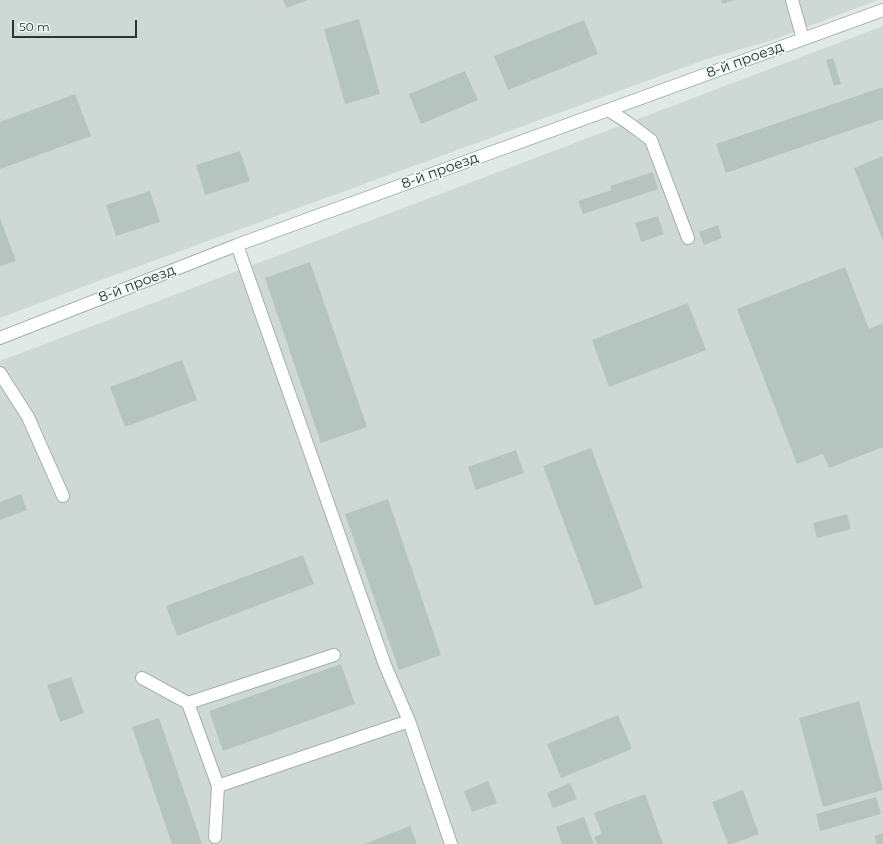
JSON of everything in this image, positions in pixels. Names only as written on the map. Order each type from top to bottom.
[{"type":"street","points":[[792,0],[803,39]]},
{"type":"street","name":"8-й проезд","points":[[0,338],[237,245],[883,10]]},
{"type":"street","points":[[608,110],[651,140],[688,238]]},
{"type":"street","points":[[237,245],[385,665],[409,721],[450,844]]},
{"type":"street","points":[[0,373],[28,417],[64,496]]},
{"type":"street","points":[[188,703],[334,654]]},
{"type":"street","points":[[142,678],[188,703],[218,786],[215,837]]},
{"type":"street","points":[[218,786],[409,721]]},
{"type":"shaded area","points":[[0,0],[878,0],[770,41],[707,59],[0,318]]},
{"type":"shaded area","points":[[883,26],[883,844],[0,844],[0,361]]},
{"type":"building","points":[[283,0],[308,0],[286,8]]},
{"type":"building","points":[[721,0],[734,0],[722,4]]},
{"type":"building","points":[[359,19],[380,94],[345,104],[324,29]]},
{"type":"building","points":[[584,20],[598,54],[508,90],[494,56]]},
{"type":"building","points":[[833,58],[841,84],[834,86],[826,60]]},
{"type":"building","points":[[465,71],[478,100],[421,124],[409,94]]},
{"type":"building","points":[[883,87],[883,119],[726,173],[716,144]]},
{"type":"building","points":[[75,94],[91,136],[0,169],[0,122]]},
{"type":"building","points":[[240,151],[250,181],[205,195],[196,165]]},
{"type":"building","points":[[883,156],[883,241],[854,168]]},
{"type":"building","points":[[653,172],[658,189],[583,214],[578,201],[612,190],[610,186]]},
{"type":"building","points":[[150,191],[160,222],[116,236],[106,205]]},
{"type":"building","points":[[658,216],[664,234],[641,242],[635,223]]},
{"type":"building","points":[[0,218],[16,261],[0,266]]},
{"type":"building","points":[[718,225],[722,238],[704,245],[699,232]]},
{"type":"building","points":[[310,262],[367,427],[321,443],[265,278]]},
{"type":"building","points":[[845,267],[869,329],[883,323],[883,447],[829,468],[823,454],[797,464],[737,309]]},
{"type":"building","points":[[688,303],[706,350],[609,387],[592,340]]},
{"type":"building","points":[[182,360],[197,400],[125,427],[110,387]]},
{"type":"building","points":[[591,448],[643,588],[595,606],[543,466]]},
{"type":"building","points":[[516,450],[524,473],[476,490],[468,467]]},
{"type":"building","points":[[21,494],[27,510],[0,520],[0,502]]},
{"type":"building","points":[[388,499],[441,655],[399,670],[345,514]]},
{"type":"building","points":[[847,514],[851,529],[817,538],[813,523]]},
{"type":"building","points":[[303,555],[314,584],[177,636],[166,606]]},
{"type":"building","points":[[341,664],[355,704],[223,751],[209,711]]},
{"type":"building","points":[[71,677],[84,713],[60,722],[47,685]]},
{"type":"building","points":[[859,701],[883,790],[823,807],[799,718]]},
{"type":"building","points":[[618,715],[632,749],[561,778],[547,744]]},
{"type":"building","points":[[159,718],[202,844],[172,844],[132,727]]},
{"type":"building","points":[[488,781],[497,803],[472,812],[464,791]]},
{"type":"building","points":[[570,783],[577,799],[553,808],[547,793]]},
{"type":"building","points":[[743,790],[759,834],[732,844],[728,844],[712,802]]},
{"type":"building","points":[[645,794],[663,844],[597,844],[594,837],[602,834],[594,813]]},
{"type":"building","points":[[876,797],[881,814],[820,831],[816,814]]},
{"type":"building","points":[[584,817],[594,844],[562,844],[556,827]]},
{"type":"building","points":[[410,826],[417,844],[364,844]]},
{"type":"building","points":[[883,833],[883,844],[877,844],[874,836]]}]
